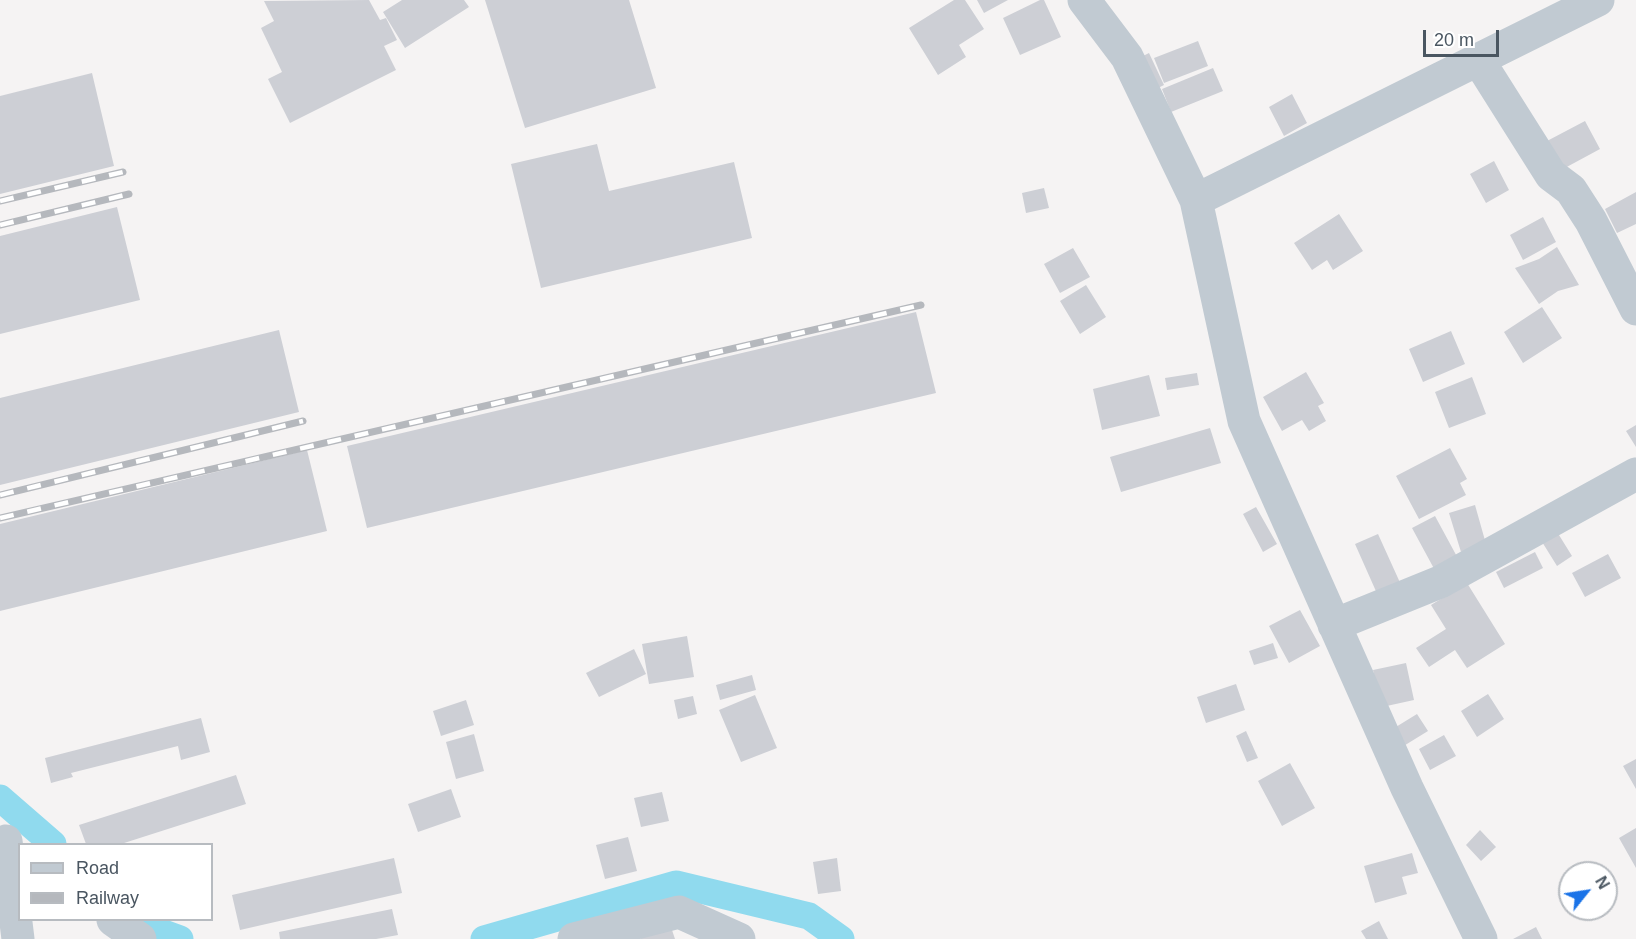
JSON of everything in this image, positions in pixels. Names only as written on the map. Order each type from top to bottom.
[{"type":"street","points":[[1084,0],[1127,57],[1196,200],[1244,421],[1407,788],[1481,939]]},
{"type":"street","points":[[1196,200],[1598,0]]},
{"type":"street","points":[[1479,61],[1551,175],[1571,190],[1636,309]]},
{"type":"street","points":[[1334,625],[1440,582],[1636,474]]},
{"type":"street","points":[[8,842],[18,939]]},
{"type":"street","points":[[113,921],[140,939]]},
{"type":"street","points":[[574,939],[685,926],[740,939]]},
{"type":"building","points":[[369,0],[380,20],[386,18],[397,40],[384,46],[396,70],[290,123],[268,79],[282,72],[261,28],[274,21],[264,1]]},
{"type":"building","points":[[402,0],[464,0],[469,7],[405,48],[383,12]]},
{"type":"building","points":[[485,0],[629,0],[656,88],[525,128]]},
{"type":"building","points":[[954,0],[965,0],[984,29],[959,45],[966,57],[938,75],[909,28]]},
{"type":"building","points":[[977,0],[1008,0],[984,13]]},
{"type":"building","points":[[1044,0],[1061,37],[1020,55],[1003,18]]},
{"type":"building","points":[[1198,41],[1208,66],[1164,83],[1154,58]]},
{"type":"building","points":[[1149,53],[1164,85],[1146,94],[1131,62]]},
{"type":"building","points":[[1213,68],[1223,91],[1171,112],[1162,89]]},
{"type":"building","points":[[92,73],[114,166],[0,194],[0,96]]},
{"type":"building","points":[[1292,94],[1307,123],[1284,136],[1269,107]]},
{"type":"building","points":[[1585,121],[1600,149],[1563,169],[1547,141]]},
{"type":"building","points":[[597,144],[609,191],[734,162],[752,238],[541,288],[511,164]]},
{"type":"building","points":[[1494,161],[1509,190],[1486,203],[1470,174]]},
{"type":"building","points":[[1044,188],[1049,208],[1026,213],[1022,193]]},
{"type":"building","points":[[1636,192],[1636,224],[1617,233],[1605,209]]},
{"type":"building","points":[[117,207],[140,300],[0,334],[0,236]]},
{"type":"building","points":[[1339,214],[1363,251],[1333,270],[1327,260],[1312,270],[1294,243]]},
{"type":"building","points":[[1543,217],[1556,242],[1523,260],[1510,235]]},
{"type":"building","points":[[1557,247],[1579,285],[1558,291],[1539,304],[1515,268],[1539,259]]},
{"type":"building","points":[[1073,248],[1090,277],[1060,293],[1044,264]]},
{"type":"building","points":[[1086,285],[1106,317],[1080,334],[1060,301]]},
{"type":"building","points":[[1542,307],[1562,338],[1523,363],[1504,332]]},
{"type":"building","points":[[916,312],[936,393],[367,528],[347,446]]},
{"type":"building","points":[[279,330],[299,412],[0,485],[0,398]]},
{"type":"building","points":[[1451,331],[1465,364],[1423,382],[1409,349]]},
{"type":"building","points":[[1306,372],[1324,403],[1318,406],[1326,421],[1309,431],[1302,420],[1282,431],[1263,397]]},
{"type":"building","points":[[1197,373],[1199,385],[1167,390],[1165,378]]},
{"type":"building","points":[[1149,375],[1160,416],[1102,430],[1093,389]]},
{"type":"building","points":[[1472,377],[1486,414],[1449,428],[1435,392]]},
{"type":"building","points":[[1636,425],[1636,447],[1626,431]]},
{"type":"building","points":[[1210,428],[1221,463],[1121,492],[1110,457]]},
{"type":"building","points":[[1450,448],[1467,479],[1460,483],[1466,495],[1419,519],[1396,476]]},
{"type":"building","points":[[307,450],[327,531],[0,611],[0,524]]},
{"type":"building","points":[[1475,505],[1486,544],[1461,552],[1449,513]]},
{"type":"building","points":[[1256,507],[1277,544],[1263,552],[1243,514]]},
{"type":"building","points":[[1435,516],[1461,564],[1438,576],[1412,528]]},
{"type":"building","points":[[1554,527],[1572,556],[1557,566],[1539,537]]},
{"type":"building","points":[[1378,534],[1402,587],[1379,598],[1355,544]]},
{"type":"building","points":[[1535,552],[1543,568],[1504,588],[1496,572]]},
{"type":"building","points":[[1608,554],[1621,578],[1585,597],[1572,573]]},
{"type":"building","points":[[1467,583],[1505,644],[1467,668],[1455,650],[1429,667],[1416,648],[1446,629],[1431,605]]},
{"type":"building","points":[[1300,610],[1320,646],[1289,663],[1269,626]]},
{"type":"building","points":[[687,636],[694,677],[649,684],[642,644]]},
{"type":"building","points":[[1273,643],[1278,658],[1254,665],[1249,651]]},
{"type":"building","points":[[634,649],[646,674],[599,697],[586,673]]},
{"type":"building","points":[[1406,663],[1414,700],[1382,707],[1373,670]]},
{"type":"building","points":[[752,675],[756,690],[720,700],[716,685]]},
{"type":"building","points":[[1236,684],[1245,710],[1206,723],[1197,697]]},
{"type":"building","points":[[1488,694],[1504,719],[1477,737],[1461,711]]},
{"type":"building","points":[[755,695],[777,748],[741,762],[719,710]]},
{"type":"building","points":[[693,696],[697,714],[678,719],[674,700]]},
{"type":"building","points":[[466,700],[474,725],[441,736],[433,711]]},
{"type":"building","points":[[1417,714],[1428,731],[1402,747],[1391,730]]},
{"type":"building","points":[[201,718],[210,752],[181,760],[178,746],[71,773],[73,777],[51,783],[45,758]]},
{"type":"building","points":[[1246,731],[1258,758],[1247,762],[1236,736]]},
{"type":"building","points":[[474,734],[484,771],[456,779],[446,742]]},
{"type":"building","points":[[1444,735],[1456,756],[1430,770],[1419,749]]},
{"type":"building","points":[[1636,759],[1636,789],[1623,766]]},
{"type":"building","points":[[1290,763],[1315,808],[1282,826],[1258,781]]},
{"type":"building","points":[[236,775],[246,804],[124,843],[86,843],[79,825]]},
{"type":"building","points":[[451,789],[461,817],[418,832],[408,804]]},
{"type":"building","points":[[662,792],[669,821],[641,827],[634,798]]},
{"type":"building","points":[[1636,828],[1636,868],[1619,838]]},
{"type":"building","points":[[1480,830],[1496,847],[1481,861],[1466,845]]},
{"type":"building","points":[[628,837],[637,871],[605,879],[596,845]]},
{"type":"building","points":[[1412,853],[1418,873],[1402,877],[1407,894],[1375,903],[1364,866]]},
{"type":"building","points":[[394,858],[402,893],[240,930],[232,895]]},
{"type":"building","points":[[837,858],[841,891],[818,894],[813,862]]},
{"type":"building","points":[[392,909],[398,935],[376,939],[280,939],[279,932]]},
{"type":"building","points":[[1379,921],[1388,939],[1366,939],[1361,931]]},
{"type":"building","points":[[1536,927],[1542,939],[1513,939]]},
{"type":"building","points":[[672,930],[675,939],[641,939],[641,938]]},
{"type":"waterway","points":[[0,798],[52,843]]},
{"type":"waterway","points":[[484,939],[676,884],[809,916],[841,939]]},
{"type":"waterway","points":[[139,921],[147,927],[180,939]]},
{"type":"railway","points":[[0,201],[123,172]]},
{"type":"railway","points":[[0,225],[129,194]]},
{"type":"railway","points":[[0,518],[921,305]]},
{"type":"railway","points":[[0,495],[303,421]]}]
